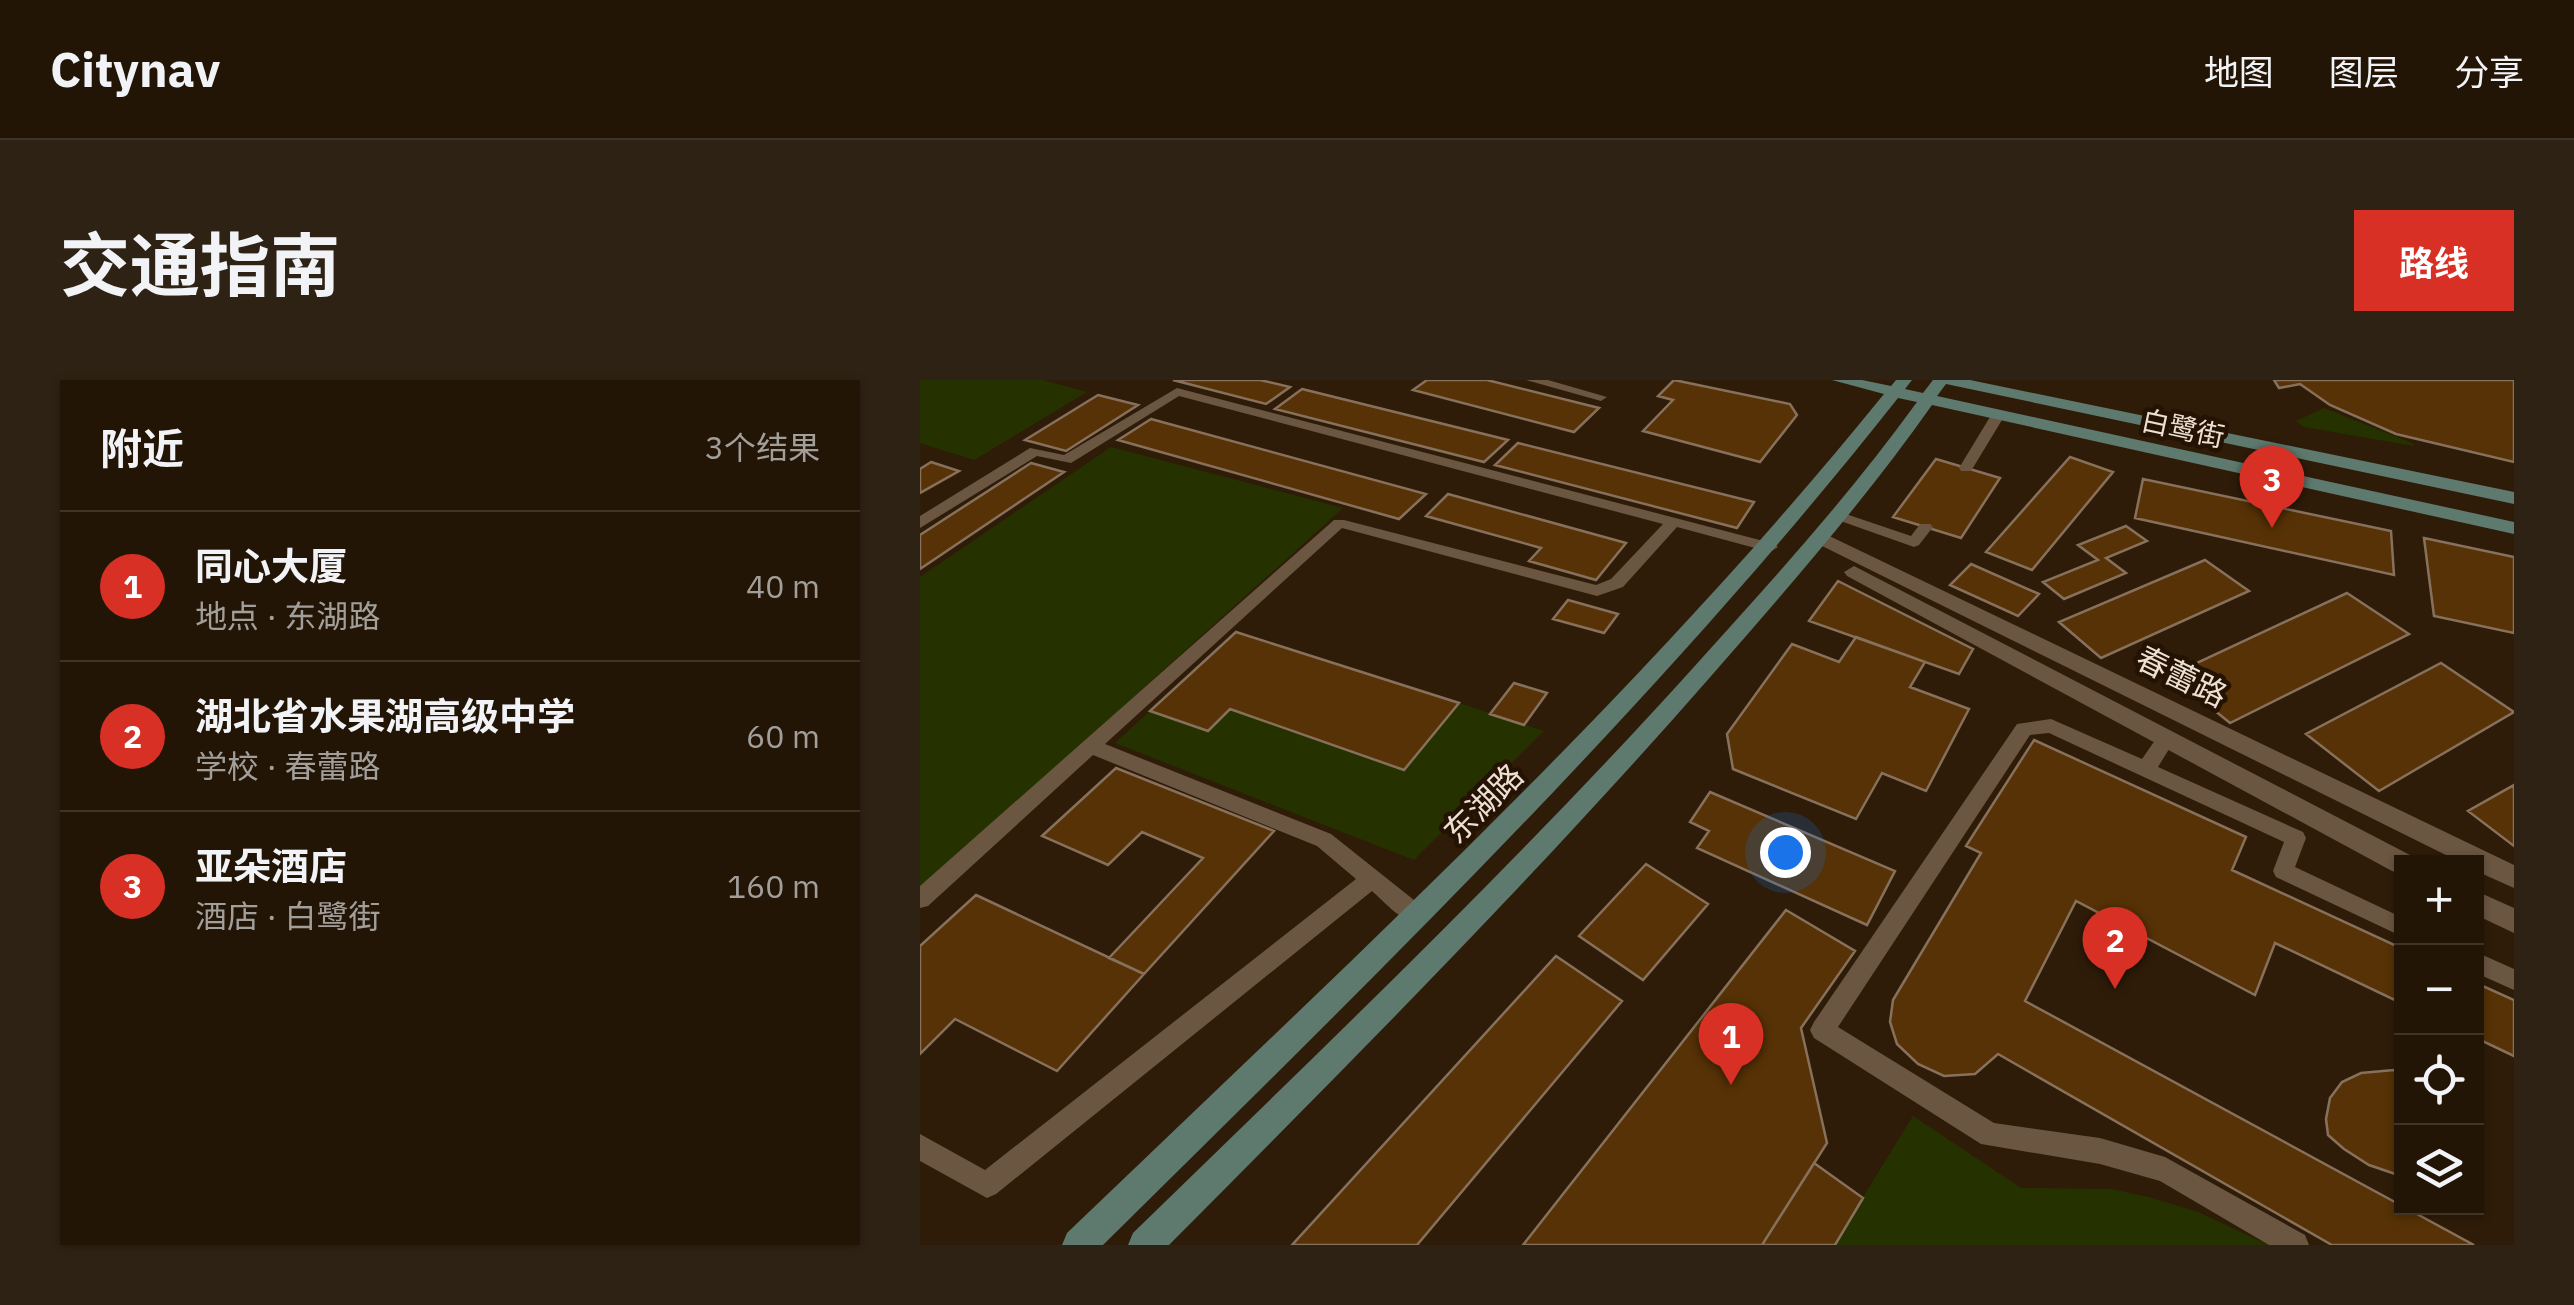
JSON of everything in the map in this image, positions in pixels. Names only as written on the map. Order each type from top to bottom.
[{"type":"main road","name":"白鹭街","points":[[1840,380],[1938,386],[2514,498]]},
{"type":"main road","name":"东湖路","points":[[1079,1245],[1646,686],[1770,546],[1899,386]]},
{"type":"main road","name":"白鹭街","points":[[1938,386],[1998,415],[2514,528]]},
{"type":"main road","points":[[1145,1245],[1470,923],[1633,750],[1814,543],[1938,386]]},
{"type":"street","name":"春蕾路","points":[[1814,543],[2165,741],[2394,859]]},
{"type":"street","name":"春蕾路","points":[[1814,543],[2514,877]]},
{"type":"street","points":[[2484,906],[2514,922]]},
{"type":"lane","points":[[1532,380],[1601,397]]},
{"type":"lane","points":[[920,523],[1034,450],[1066,460],[1177,392],[1770,546]]},
{"type":"lane","points":[[1966,468],[1998,415]]},
{"type":"lane","points":[[1836,515],[1914,542],[1925,527]]},
{"type":"lane","points":[[920,900],[1339,523],[1596,591],[1617,583],[1674,521]]},
{"type":"lane","points":[[2295,1245],[2165,1170],[2100,1151],[1990,1134],[1822,1030],[2024,729],[2051,726],[2296,838],[2283,870],[2394,923]]},
{"type":"lane","points":[[2146,769],[2165,741]]},
{"type":"lane","points":[[1090,746],[1324,840],[1416,915]]},
{"type":"lane","points":[[920,1147],[987,1185],[1373,878]]},
{"type":"lane","points":[[2484,966],[2514,980]]},
{"type":"green space","points":[[920,380],[1043,380],[1087,392],[974,460],[920,443]]},
{"type":"green space","points":[[2324,408],[2414,446],[2304,427],[2296,421]]},
{"type":"green space","points":[[1111,447],[1343,508],[920,890],[920,577]]},
{"type":"green space","points":[[1459,703],[1544,731],[1414,860],[1115,743],[1150,711],[1207,731],[1230,709],[1404,769]]},
{"type":"green space","points":[[1913,1116],[2021,1188],[2111,1189],[2149,1197],[2198,1212],[2269,1245],[1762,1245],[1814,1163],[1863,1197]]},
{"type":"building","points":[[1173,380],[1260,380],[1290,387],[1266,404]]},
{"type":"building","points":[[1427,380],[1487,380],[1599,408],[1574,432],[1413,390]]},
{"type":"building","points":[[1674,380],[1790,404],[1797,415],[1760,462],[1643,431],[1673,400],[1658,396]]},
{"type":"building","points":[[2274,380],[2514,380],[2514,462],[2396,434],[2330,405],[2300,384],[2279,388]]},
{"type":"building","points":[[1302,389],[1508,440],[1484,462],[1275,409]]},
{"type":"building","points":[[1098,395],[1138,405],[1066,451],[1025,440]]},
{"type":"building","points":[[1151,419],[1426,494],[1399,519],[1118,440]]},
{"type":"building","points":[[1518,443],[1754,502],[1737,528],[1495,465]]},
{"type":"building","points":[[2070,457],[2113,472],[2032,570],[1986,552]]},
{"type":"building","points":[[1936,459],[2000,478],[1961,538],[1893,517]]},
{"type":"building","points":[[931,462],[959,471],[920,493],[920,469]]},
{"type":"building","points":[[1031,463],[1064,472],[920,569],[920,535]]},
{"type":"building","points":[[2143,479],[2391,531],[2394,575],[2135,518]]},
{"type":"building","points":[[1448,494],[1626,543],[1596,580],[1529,561],[1541,548],[1426,516]]},
{"type":"building","points":[[2126,526],[2147,541],[2106,558],[2126,573],[2064,599],[2043,582],[2098,560],[2078,545]]},
{"type":"building","points":[[2424,538],[2514,557],[2514,633],[2434,616]]},
{"type":"building","points":[[2205,560],[2249,591],[2101,658],[2059,622]]},
{"type":"building","points":[[1971,564],[2039,594],[2018,616],[1950,585]]},
{"type":"building","points":[[1838,581],[1973,649],[1959,674],[1809,621]]},
{"type":"building","points":[[2347,593],[2409,634],[2230,723],[2171,675]]},
{"type":"building","points":[[1568,600],[1618,614],[1604,633],[1553,619]]},
{"type":"building","points":[[1236,632],[1459,703],[1404,770],[1230,709],[1208,731],[1150,711]]},
{"type":"building","points":[[1856,637],[1925,662],[1910,687],[1969,709],[1926,791],[1882,773],[1856,819],[1733,769],[1727,734],[1792,644],[1839,662]]},
{"type":"building","points":[[2441,663],[2514,712],[2379,791],[2306,734]]},
{"type":"building","points":[[1514,683],[1547,693],[1524,725],[1490,714]]},
{"type":"building","points":[[2034,740],[2246,837],[2232,870],[2394,945],[2394,1000],[2275,943],[2255,995],[2076,901],[2025,1001],[2394,1202],[2394,1215],[2419,1215],[2474,1245],[2332,1245],[1998,1054],[1975,1074],[1944,1076],[1918,1064],[1897,1044],[1890,1022],[1893,1000],[1981,853],[1966,846]]},
{"type":"building","points":[[1116,768],[1274,831],[1144,974],[1109,958],[1203,858],[1142,832],[1108,865],[1042,836]]},
{"type":"building","points":[[2514,785],[2514,846],[2468,811]]},
{"type":"building","points":[[1710,792],[1895,871],[1867,925],[1697,848],[1709,831],[1690,822]]},
{"type":"building","points":[[1646,864],[1708,904],[1643,980],[1579,936]]},
{"type":"building","points":[[976,895],[1144,974],[1057,1071],[955,1019],[920,1054],[920,946]]},
{"type":"building","points":[[1786,910],[1855,951],[1801,1028],[1827,1143],[1762,1245],[1523,1245]]},
{"type":"building","points":[[1556,956],[1622,1001],[1417,1245],[1292,1245]]},
{"type":"building","points":[[2484,987],[2514,1000],[2514,1056],[2484,1042]]},
{"type":"building","points":[[2394,1070],[2394,1174],[2369,1165],[2328,1135],[2330,1098],[2342,1082],[2361,1073]]},
{"type":"building","points":[[1814,1163],[1863,1198],[1835,1245],[1762,1245]]},
{"type":"place","name":"亚朵酒店","points":[[2272,528]]},
{"type":"place","name":"湖北省水果湖高级中学","points":[[2115,989]]},
{"type":"place","name":"同心大厦","points":[[1731,1085]]}]
